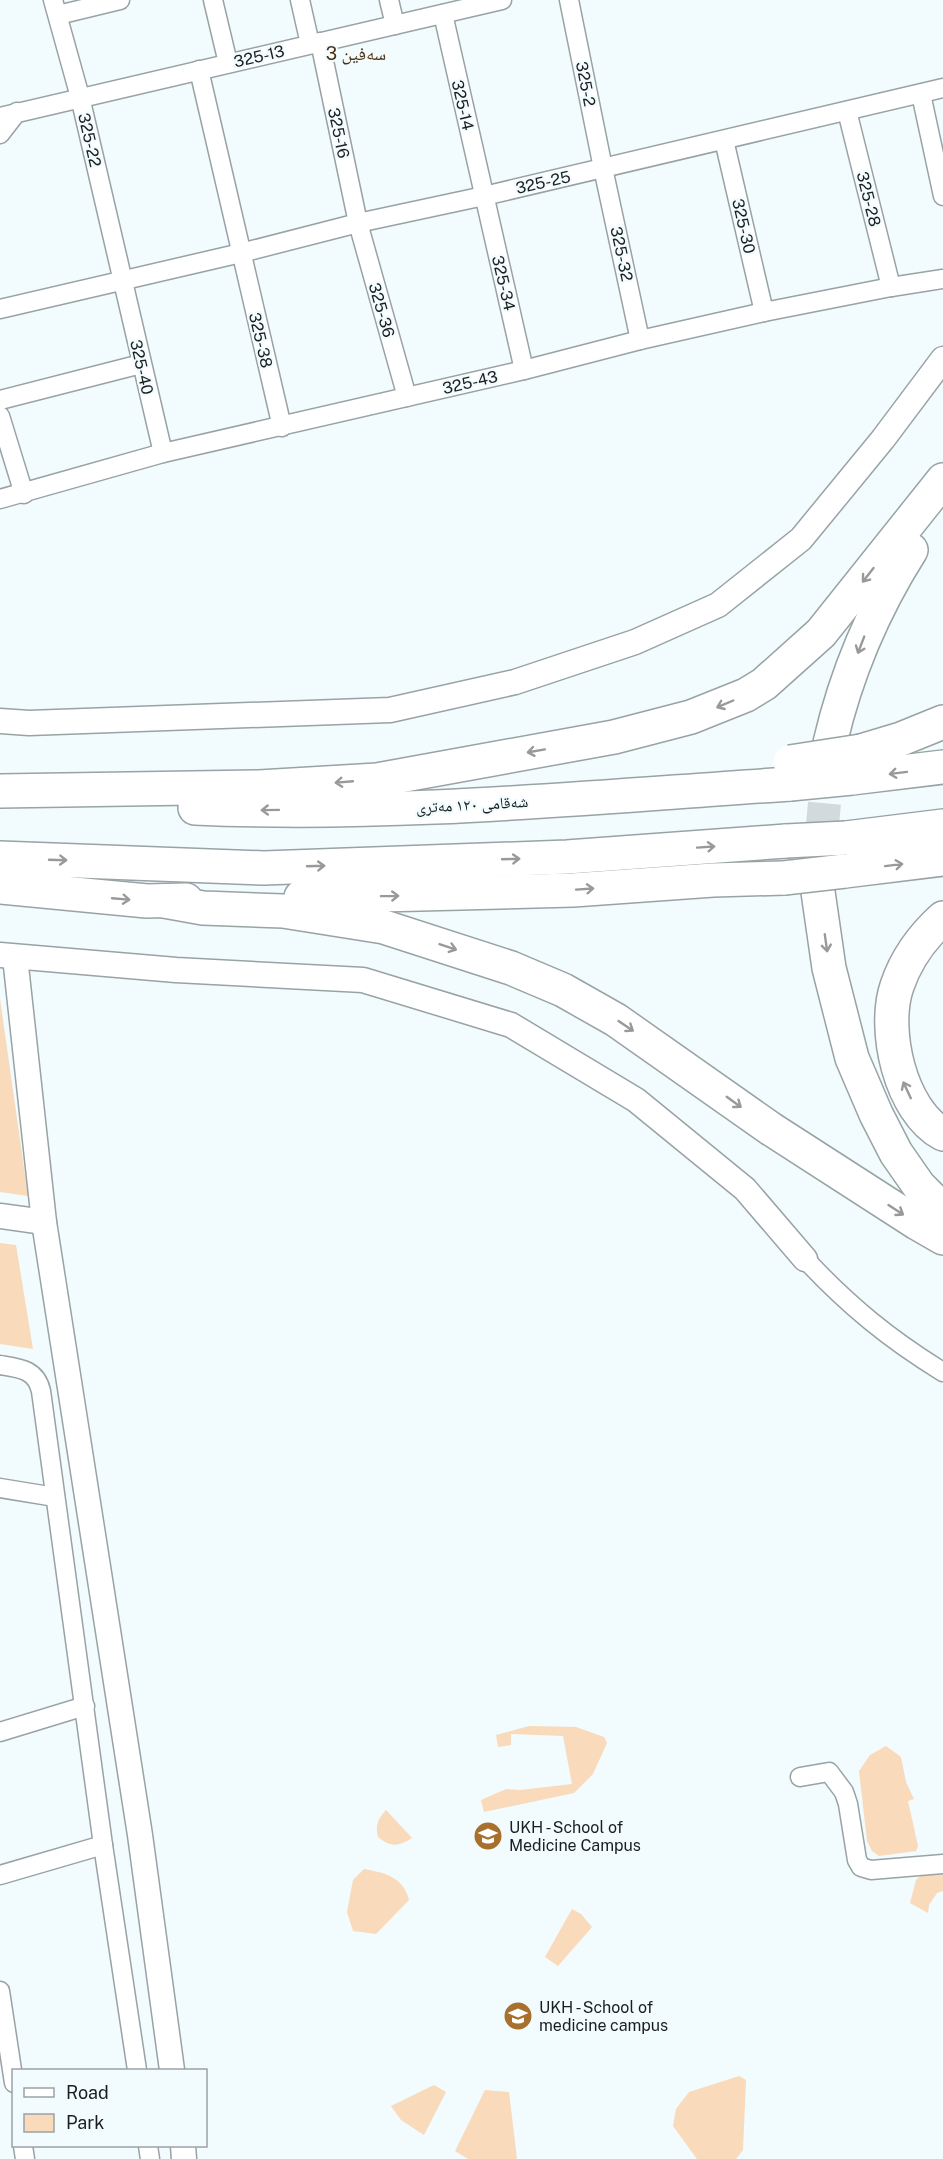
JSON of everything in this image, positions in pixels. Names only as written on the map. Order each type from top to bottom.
[{"type":"highway","points":[[0,791],[258,787],[377,780],[614,737],[691,717],[746,695],[764,684],[821,633],[943,480]]},
{"type":"highway","points":[[943,504],[888,586],[838,708],[848,758],[943,722]]},
{"type":"highway","name":"شەقامی ١٢٠ مەتری","points":[[0,800],[254,811],[435,807],[790,773],[848,758],[943,767]]},
{"type":"highway","points":[[0,858],[264,868],[567,857],[846,837],[943,826]]},
{"type":"highway","points":[[164,902],[255,897],[356,897],[573,890],[713,880],[831,878],[943,859]]},
{"type":"highway","points":[[831,878],[829,968],[852,1058],[896,1153],[919,1186],[943,1210]]},
{"type":"highway","points":[[0,887],[164,902],[202,908],[283,912],[384,927],[511,968],[563,990],[616,1020],[771,1129],[943,1238]]},
{"type":"highway","points":[[943,918],[912,953],[897,986],[891,1012],[899,1072],[920,1115],[936,1131],[943,1134]]},
{"type":"street","points":[[56,8],[120,0]]},
{"type":"street","points":[[213,0],[228,63]]},
{"type":"street","name":"325-16","points":[[300,0],[315,43],[358,223]]},
{"type":"street","points":[[389,0],[395,25]]},
{"type":"street","name":"325-13","points":[[8,115],[442,14],[483,2],[502,0]]},
{"type":"street","name":"325-2","points":[[569,0],[603,168]]},
{"type":"street","name":"325-22","points":[[56,8],[80,97],[122,281]]},
{"type":"street","name":"325-14","points":[[442,14],[484,196]]},
{"type":"street","name":"325-38","points":[[200,70],[282,427]]},
{"type":"street","name":"325-25","points":[[0,309],[241,253],[358,223],[484,196],[943,88]]},
{"type":"street","points":[[921,93],[943,196]]},
{"type":"street","name":"325-28","points":[[847,111],[891,287]]},
{"type":"street","points":[[0,134],[8,115]]},
{"type":"street","name":"325-30","points":[[724,140],[764,312]]},
{"type":"street","name":"325-32","points":[[603,168],[640,340]]},
{"type":"street","name":"325-34","points":[[484,196],[524,370]]},
{"type":"street","name":"325-36","points":[[358,223],[407,397]]},
{"type":"street","name":"325-43","points":[[0,500],[163,453],[524,370],[640,340],[764,312],[943,279]]},
{"type":"street","name":"325-40","points":[[122,281],[163,453]]},
{"type":"street","points":[[0,721],[29,723],[390,710],[515,682],[635,642],[718,605],[801,539],[883,439],[943,359]]},
{"type":"street","points":[[0,400],[141,364]]},
{"type":"street","points":[[0,416],[24,494]]},
{"type":"street","points":[[172,2069],[140,1835],[44,1222],[7,956],[176,970],[363,980],[511,1025],[636,1100],[745,1189],[805,1259],[866,1319],[943,1372]]},
{"type":"street","points":[[0,1216],[44,1222]]},
{"type":"street","points":[[0,1365],[27,1370],[39,1384],[103,1845],[137,2069]]},
{"type":"street","points":[[0,1488],[55,1497]]},
{"type":"street","points":[[0,1732],[85,1706]]},
{"type":"street","points":[[800,1777],[829,1772],[844,1792],[857,1860],[861,1867],[871,1870],[943,1864]]},
{"type":"street","points":[[0,1875],[103,1845]]},
{"type":"street","points":[[1,2003],[12,2071]]},
{"type":"green space","points":[[0,999],[28,1196],[0,1192]]},
{"type":"green space","points":[[0,1243],[16,1245],[33,1349],[0,1344]]},
{"type":"green space","points":[[529,1726],[576,1727],[604,1737],[607,1743],[593,1774],[574,1793],[484,1812],[481,1800],[506,1789],[520,1790],[572,1784],[563,1736],[511,1734],[511,1745],[498,1747],[496,1735]]},
{"type":"green space","points":[[886,1746],[901,1757],[906,1782],[914,1799],[908,1801],[918,1846],[916,1851],[879,1856],[872,1851],[867,1841],[859,1771],[870,1755]]},
{"type":"green space","points":[[386,1810],[412,1838],[394,1845],[378,1837],[378,1822]]},
{"type":"green space","points":[[929,1868],[943,1871],[943,1891],[937,1893],[929,1905],[928,1913],[910,1903],[916,1880]]},
{"type":"green space","points":[[364,1869],[379,1872],[398,1881],[403,1886],[409,1900],[376,1934],[353,1931],[347,1912],[353,1880]]},
{"type":"green space","points":[[572,1909],[581,1914],[592,1927],[558,1966],[545,1957]]},
{"type":"green space","points":[[739,2076],[746,2080],[743,2150],[736,2159],[697,2159],[673,2126],[676,2109],[689,2092]]},
{"type":"green space","points":[[434,2085],[446,2092],[424,2135],[401,2120],[391,2106]]},
{"type":"green space","points":[[485,2090],[509,2092],[517,2159],[468,2159],[455,2151]]},
{"type":"tunnel","points":[[817,885],[829,754]]},
{"type":"place","name":"UKH - School of Medicine Campus","points":[[488,1836]]},
{"type":"place","name":"UKH - School of medicine campus","points":[[518,2016]]},
{"type":"district","name":"سەفین 3","points":[[356,54]]}]
